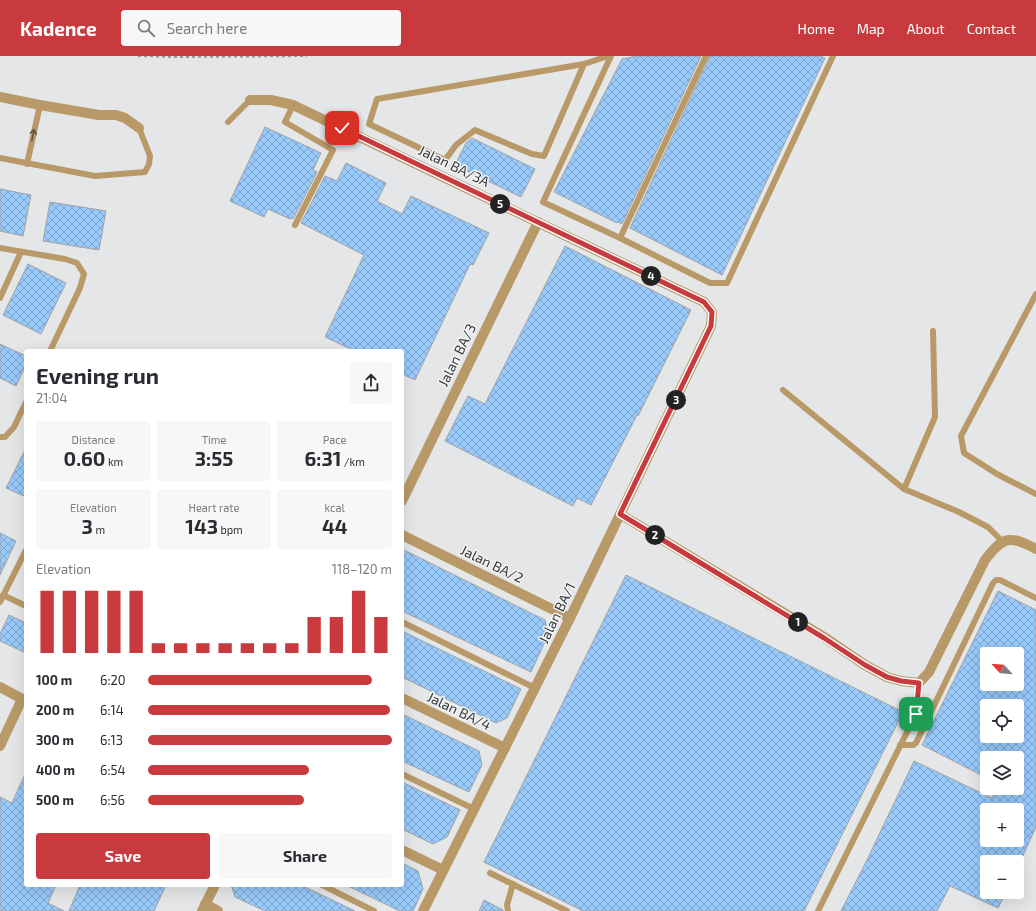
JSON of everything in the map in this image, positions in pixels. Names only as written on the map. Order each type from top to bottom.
[{"type":"street","points":[[0,97],[40,106],[99,115],[116,115],[125,118],[138,128]]},
{"type":"street","name":"Jalan BA/3A","points":[[250,100],[272,100],[293,105],[704,302],[712,312],[711,326]]},
{"type":"street","name":"Jalan BA/3","points":[[404,497],[538,222]]},
{"type":"street","name":"Jalan BA/1","points":[[423,911],[570,618],[711,326]]},
{"type":"street","points":[[620,514],[824,638],[865,665],[887,677],[901,681],[919,683],[929,672],[985,560],[994,549],[1002,541],[1012,539],[1024,542],[1036,549]]},
{"type":"street","name":"Jalan BA/2","points":[[404,536],[570,618]]},
{"type":"street","points":[[0,687],[24,700],[0,746]]},
{"type":"street","name":"Jalan BA/4","points":[[404,699],[505,748]]},
{"type":"street","points":[[404,851],[443,870]]},
{"type":"street","points":[[214,887],[204,908],[218,911]]},
{"type":"lane","points":[[584,64],[544,156],[532,154],[475,130],[456,145],[445,160],[369,124],[377,99],[584,64],[610,56]]},
{"type":"lane","points":[[610,56],[543,202],[620,238],[710,283],[727,283],[833,56]]},
{"type":"lane","points":[[620,238],[706,56]]},
{"type":"lane","points":[[228,122],[250,100]]},
{"type":"lane","points":[[293,105],[285,122],[333,150],[295,225]]},
{"type":"lane","points":[[27,164],[40,106]]},
{"type":"lane","points":[[0,158],[95,176],[145,172],[149,164],[150,156],[138,128]]},
{"type":"lane","points":[[0,248],[65,259],[77,263],[84,274],[80,288],[51,349]]},
{"type":"lane","points":[[0,298],[21,252]]},
{"type":"lane","points":[[1036,294],[962,436],[964,453],[997,474],[1036,494]]},
{"type":"lane","points":[[904,489],[935,417],[933,331]]},
{"type":"lane","points":[[784,390],[904,489],[959,512],[988,527],[1002,541]]},
{"type":"lane","points":[[0,437],[5,437],[14,427],[24,406]]},
{"type":"lane","points":[[0,602],[24,555]]},
{"type":"lane","points":[[900,745],[913,745],[916,742],[993,583],[996,580],[1000,580],[1036,598]]},
{"type":"lane","points":[[3,595],[24,605]]},
{"type":"lane","points":[[404,623],[535,688]]},
{"type":"lane","points":[[818,911],[916,714],[919,683]]},
{"type":"lane","points":[[404,775],[474,809]]},
{"type":"lane","points":[[490,873],[567,911]]},
{"type":"lane","points":[[508,911],[507,905],[513,884]]},
{"type":"lane","points":[[326,887],[374,911]]},
{"type":"path","points":[[138,56],[307,56]]},
{"type":"building","points":[[637,56],[701,56],[622,224],[617,223],[554,192],[622,59]]},
{"type":"building","points":[[710,56],[820,56],[825,58],[722,275],[630,228]]},
{"type":"building","points":[[265,127],[321,153],[313,170],[317,172],[293,219],[268,209],[264,217],[230,201]]},
{"type":"building","points":[[472,138],[535,169],[521,197],[455,165],[466,143]]},
{"type":"building","points":[[346,163],[386,183],[377,201],[402,214],[411,196],[489,233],[473,265],[470,264],[415,380],[404,375],[404,349],[351,349],[325,337],[364,255],[301,223],[325,176],[337,181]]},
{"type":"building","points":[[0,189],[31,195],[23,236],[0,231]]},
{"type":"building","points":[[50,202],[106,211],[99,250],[43,241]]},
{"type":"building","points":[[565,246],[691,310],[638,416],[637,415],[591,505],[577,498],[573,506],[445,441],[468,396],[485,404]]},
{"type":"building","points":[[28,264],[66,283],[41,334],[3,315]]},
{"type":"building","points":[[0,344],[24,355],[24,369],[16,386],[0,378]]},
{"type":"building","points":[[24,452],[24,496],[6,488]]},
{"type":"building","points":[[0,533],[16,541],[0,575]]},
{"type":"building","points":[[404,550],[545,620],[548,635],[531,672],[404,612]]},
{"type":"building","points":[[626,575],[903,712],[804,911],[583,911],[484,862]]},
{"type":"building","points":[[998,591],[1036,610],[1036,827],[1023,855],[980,855],[980,899],[1002,899],[998,908],[950,886],[937,911],[841,911],[914,761],[980,792],[980,795],[986,795],[992,798],[993,795],[1024,795],[1024,751],[980,751],[980,774],[922,745]]},
{"type":"building","points":[[9,615],[24,622],[24,652],[0,641],[0,634]]},
{"type":"building","points":[[404,632],[521,689],[507,718],[496,723],[404,678]]},
{"type":"building","points":[[404,715],[479,751],[482,765],[469,792],[404,762]]},
{"type":"building","points":[[24,776],[24,887],[55,887],[48,903],[64,911],[0,911],[0,797],[12,803]]},
{"type":"building","points":[[404,783],[460,810],[447,837],[433,844],[404,830]]},
{"type":"building","points":[[404,864],[418,871],[423,889],[413,911],[400,911],[350,887],[404,887]]},
{"type":"building","points":[[79,887],[165,887],[154,911],[69,911]]},
{"type":"building","points":[[232,887],[305,887],[355,911],[265,911],[235,897]]},
{"type":"building","points":[[484,900],[503,910],[503,911],[479,911]]},
{"type":"route","points":[[342,128],[704,302],[712,312],[711,326],[620,514],[824,638],[865,665],[887,677],[901,681],[919,683],[916,714]]}]
